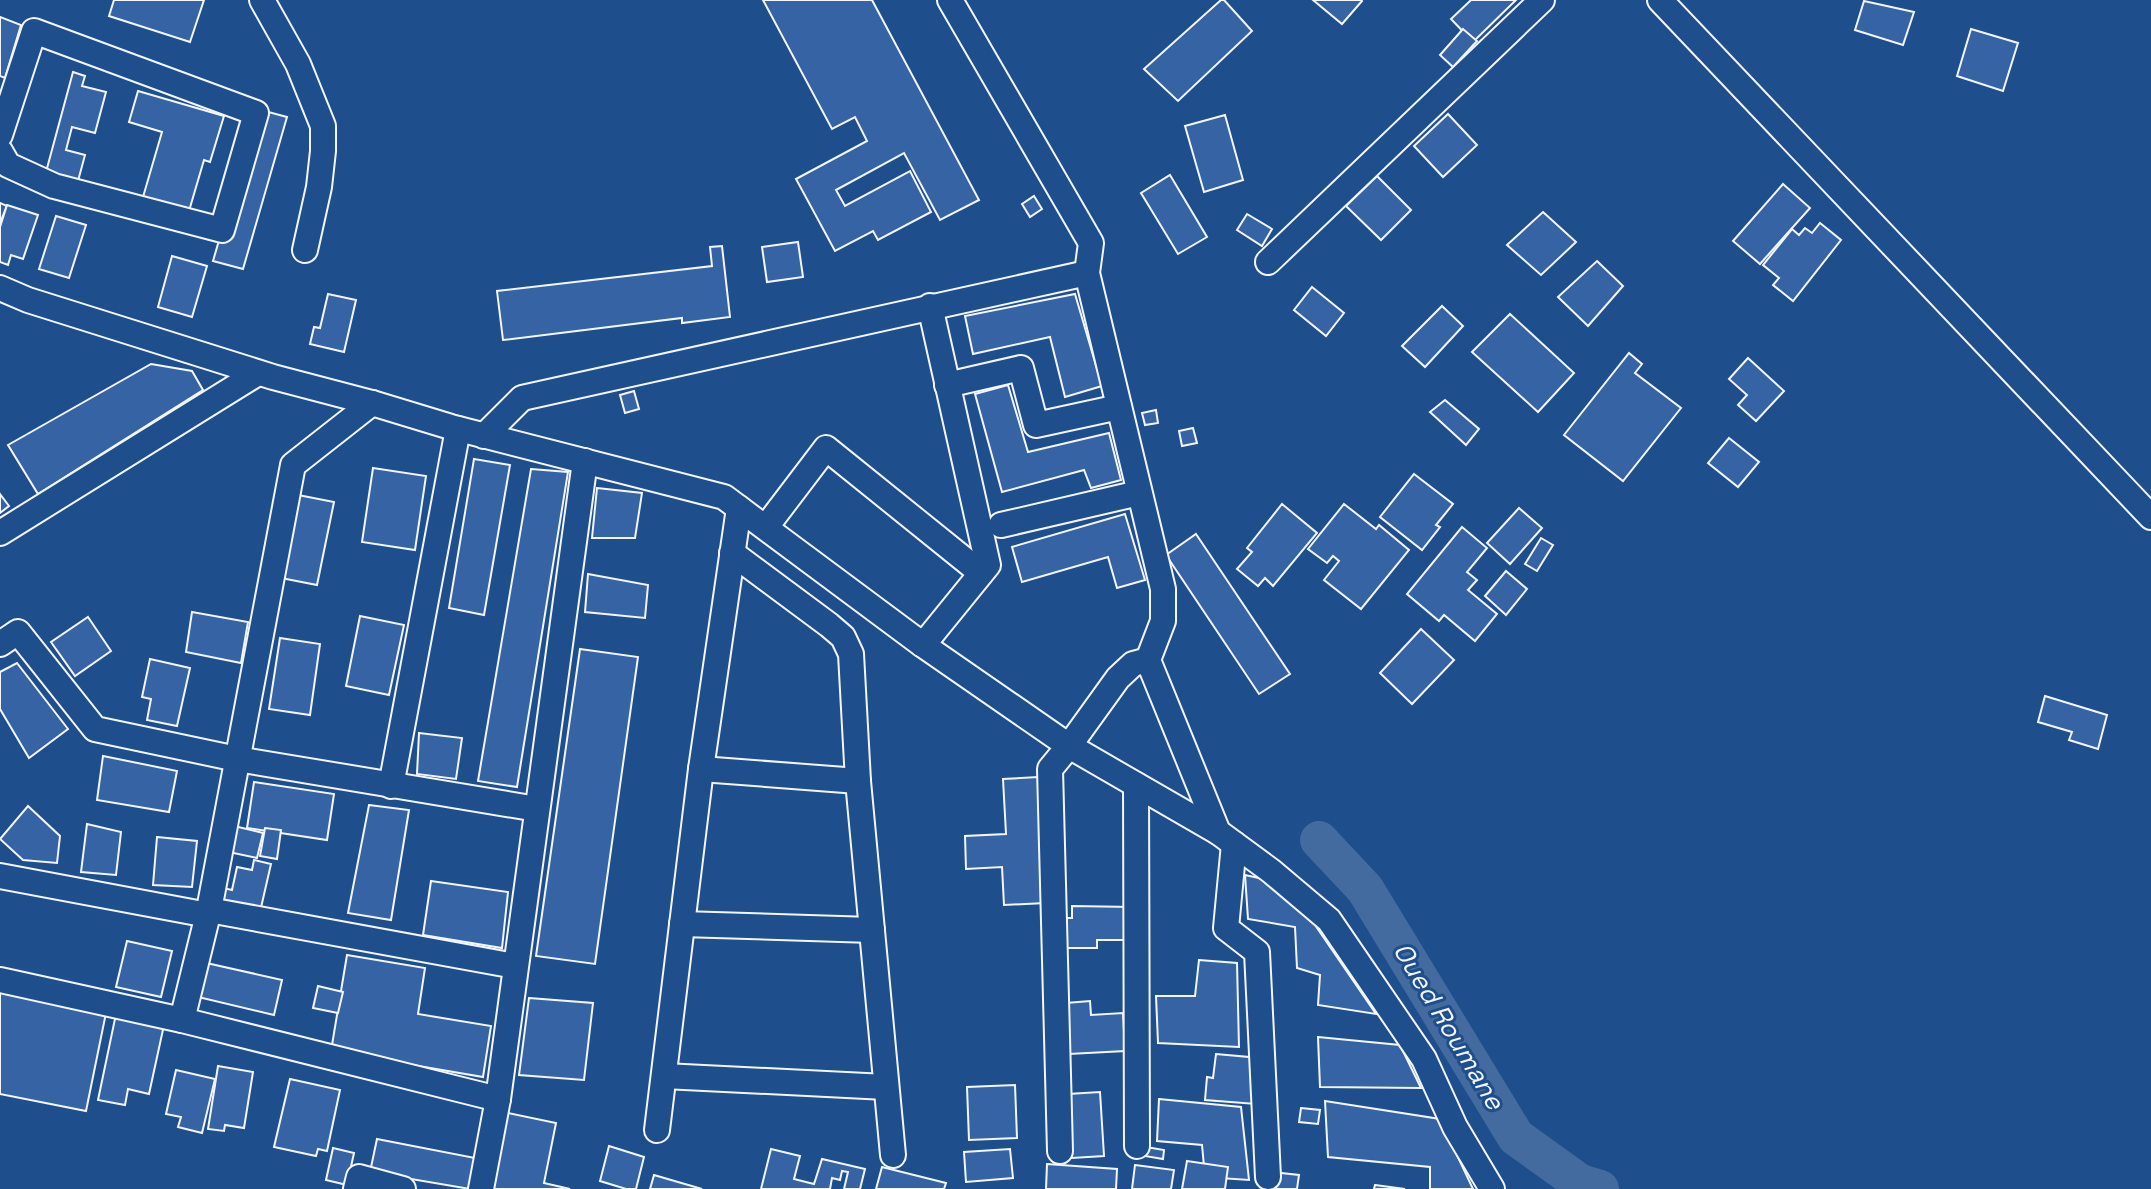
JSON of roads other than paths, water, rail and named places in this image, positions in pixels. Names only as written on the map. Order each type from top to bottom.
[{"type":"street","points":[[262,0],[298,64],[323,126],[319,187],[305,250]]},
{"type":"street","points":[[950,0],[1091,243],[1087,273],[1163,589],[1163,621],[1148,660],[1226,838],[1226,928],[1257,952],[1268,1177]]},
{"type":"street","points":[[1268,262],[1542,0]]},
{"type":"street","points":[[1660,0],[2151,517]]},
{"type":"street","points":[[0,135],[34,31],[256,113],[222,230],[54,186],[8,165],[0,151]]},
{"type":"street","points":[[484,436],[522,398],[1087,273]]},
{"type":"street","points":[[0,288],[28,300],[258,373],[484,436],[724,497],[923,645],[1069,746],[1226,838],[1329,920],[1424,1059],[1455,1127],[1492,1189]]},
{"type":"street","points":[[923,645],[988,565],[930,306]]},
{"type":"street","points":[[947,385],[1021,368],[1036,425],[1119,407]]},
{"type":"street","points":[[0,533],[258,373]]},
{"type":"street","points":[[182,1020],[208,913],[293,465],[372,403]]},
{"type":"street","points":[[391,786],[458,429]]},
{"type":"street","points":[[766,527],[826,448],[981,573]]},
{"type":"street","points":[[481,1189],[498,1099],[585,461]]},
{"type":"street","points":[[1001,525],[1139,493]]},
{"type":"street","points":[[657,1130],[701,769],[739,508]]},
{"type":"street","points":[[732,553],[843,637],[851,654],[858,781],[893,1155]]},
{"type":"street","points":[[0,644],[18,632],[95,729],[237,759],[537,809]]},
{"type":"street","points":[[1060,1151],[1050,769],[1118,678],[1133,664],[1148,660]]},
{"type":"street","points":[[701,769],[858,781]]},
{"type":"street","points":[[1136,785],[1137,1146]]},
{"type":"street","points":[[0,876],[515,966]]},
{"type":"street","points":[[682,924],[872,930]]},
{"type":"street","points":[[0,980],[182,1020],[498,1099]]},
{"type":"street","points":[[664,1076],[886,1087]]},
{"type":"street","points":[[356,1189],[359,1177],[403,1189]]},
{"type":"waterway","name":"Oued Roumane","points":[[1319,840],[1365,889],[1516,1137],[1580,1183],[1600,1189]]}]
